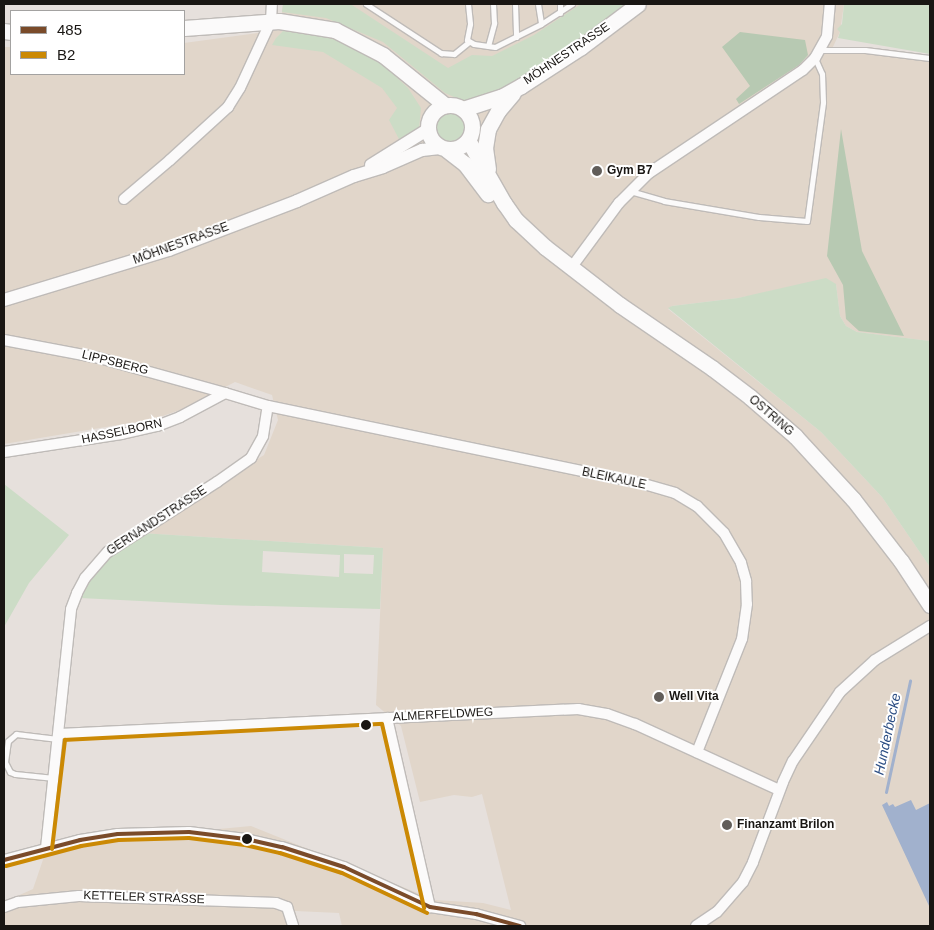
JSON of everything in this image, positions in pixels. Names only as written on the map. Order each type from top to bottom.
[{"type":"main road","name":"MÖHNESTRASSE","points":[[520,86],[581,47],[638,4]]},
{"type":"main road","points":[[185,28],[271,22],[321,27],[343,33],[383,55],[445,105],[462,109],[470,116],[470,133],[491,183],[516,220]]},
{"type":"main road","points":[[401,71],[432,114]]},
{"type":"main road","points":[[462,109],[500,97],[520,86]]},
{"type":"main road","points":[[491,183],[485,148],[488,129],[498,111],[520,86]]},
{"type":"main road","points":[[444,149],[461,147],[470,133],[500,97]]},
{"type":"main road","points":[[445,105],[432,114],[428,130],[432,141],[465,164],[497,205],[516,220]]},
{"type":"main road","name":"OSTRING","points":[[516,220],[544,248],[620,305],[712,368],[750,397],[795,436],[853,499],[901,561],[930,605]]},
{"type":"street","points":[[124,199],[170,160],[228,106],[242,83],[271,22],[272,4]]},
{"type":"street","points":[[571,268],[630,191],[657,166],[803,70],[818,54],[827,36],[830,4]]},
{"type":"street","name":"MÖHNESTRASSE","points":[[354,176],[428,130]]},
{"type":"street","name":"MÖHNESTRASSE","points":[[4,300],[169,250],[300,200],[354,176],[383,167],[422,150],[444,149]]},
{"type":"street","name":"LIPPSBERG","points":[[4,340],[99,358],[226,393]]},
{"type":"street","points":[[226,393],[265,406]]},
{"type":"street","name":"HASSELBORN","points":[[4,452],[122,434],[158,426],[180,418],[226,393]]},
{"type":"street","name":"GERNANDSTRASSE","points":[[46,848],[71,610],[85,578],[108,552],[251,458],[264,436],[265,406]]},
{"type":"street","name":"BLEIKAULE","points":[[265,406],[644,484],[675,493],[697,506],[724,533],[733,546],[746,581],[747,604],[746,625],[736,656],[697,752]]},
{"type":"street","points":[[696,926],[722,907],[743,882],[753,862],[779,790],[802,745],[848,682],[889,650],[930,626]]},
{"type":"street","name":"ALMERFELDWEG","points":[[59,737],[578,709],[620,718],[779,790]]},
{"type":"street","points":[[387,718],[430,907]]},
{"type":"street","points":[[4,860],[80,840],[148,832],[189,832],[246,839],[282,847],[344,867],[430,907],[476,914],[520,926]]},
{"type":"street","name":"KETTELER STRASSE","points":[[4,907],[26,901],[79,896],[276,903],[284,905],[290,914],[293,926]]},
{"type":"lane","points":[[367,4],[441,53],[454,54],[469,42]]},
{"type":"lane","points":[[468,4],[470,24],[466,38],[469,42],[488,46],[501,45],[541,24],[572,4]]},
{"type":"lane","points":[[488,46],[494,23],[493,4]]},
{"type":"lane","points":[[515,4],[516,37]]},
{"type":"lane","points":[[538,4],[541,24]]},
{"type":"lane","points":[[560,4],[560,13]]},
{"type":"lane","points":[[630,191],[664,202],[759,217],[807,221],[823,102],[822,74],[818,54],[865,50],[930,58]]},
{"type":"lane","points":[[54,778],[15,774],[10,772],[5,762],[8,741],[16,734],[59,737]]},
{"type":"shaded area","points":[[283,4],[844,4],[840,32],[831,51],[846,49],[930,60],[930,341],[857,332],[846,326],[840,316],[836,284],[672,306],[668,309],[821,432],[882,497],[930,567],[930,926],[342,926],[339,913],[295,911],[299,926],[4,926],[4,902],[33,889],[48,845],[251,826],[435,900],[483,903],[511,910],[482,794],[472,797],[454,795],[420,802],[401,726],[376,705],[383,548],[141,533],[264,455],[278,420],[272,395],[235,382],[180,410],[154,419],[4,444],[4,47],[10,47],[10,75],[185,75],[185,43],[280,30]]},
{"type":"green space","points":[[283,4],[352,5],[448,68],[472,55],[492,56],[534,35],[581,4],[625,4],[583,37],[508,85],[482,98],[463,101],[445,93],[383,42],[326,18],[282,12]]},
{"type":"green space","points":[[844,4],[930,4],[930,54],[838,38],[840,32],[837,29],[842,24]]},
{"type":"green space","points":[[283,31],[326,37],[349,44],[377,59],[408,88],[421,108],[419,129],[400,141],[389,120],[397,108],[382,88],[323,52],[272,45]]},
{"type":"green space","points":[[740,32],[805,40],[808,55],[799,65],[739,104],[736,99],[750,86],[722,47]]},
{"type":"green space","points":[[450,110],[462,116],[468,128],[462,140],[450,146],[438,140],[432,128],[438,116]]},
{"type":"green space","points":[[841,129],[862,251],[904,336],[859,331],[846,319],[843,285],[827,256]]},
{"type":"green space","points":[[826,278],[836,284],[840,316],[846,326],[857,332],[930,341],[930,567],[882,497],[821,432],[668,308],[738,298]]},
{"type":"green space","points":[[4,484],[69,535],[29,583],[4,627]]},
{"type":"green space","points":[[141,533],[383,548],[380,609],[221,605],[80,598],[102,561]],"holes":[[[263,551],[340,555],[339,577],[262,572]],[[344,554],[374,555],[373,574],[344,573]]]},
{"type":"water","points":[[911,800],[916,810],[930,803],[930,908],[882,805],[887,802],[889,806],[893,804],[895,807]]},
{"type":"waterway","name":"Hunderbecke","points":[[886,792],[910,681]]},
{"type":"transit line","name":"B2","points":[[52,849],[65,740],[382,724],[424,908]]},
{"type":"transit line","name":"485","points":[[4,860],[80,840],[118,834],[189,832],[246,839],[282,847],[344,867],[430,907],[476,914],[520,926]]},
{"type":"transit line","name":"B2","points":[[6,866],[81,846],[119,840],[189,838],[245,845],[280,853],[342,873],[427,913]]},
{"type":"place","name":"Gym B7","points":[[597,171]]},
{"type":"place","name":"Well Vita","points":[[659,697]]},
{"type":"place","name":"Finanzamt Brilon","points":[[727,825]]}]
